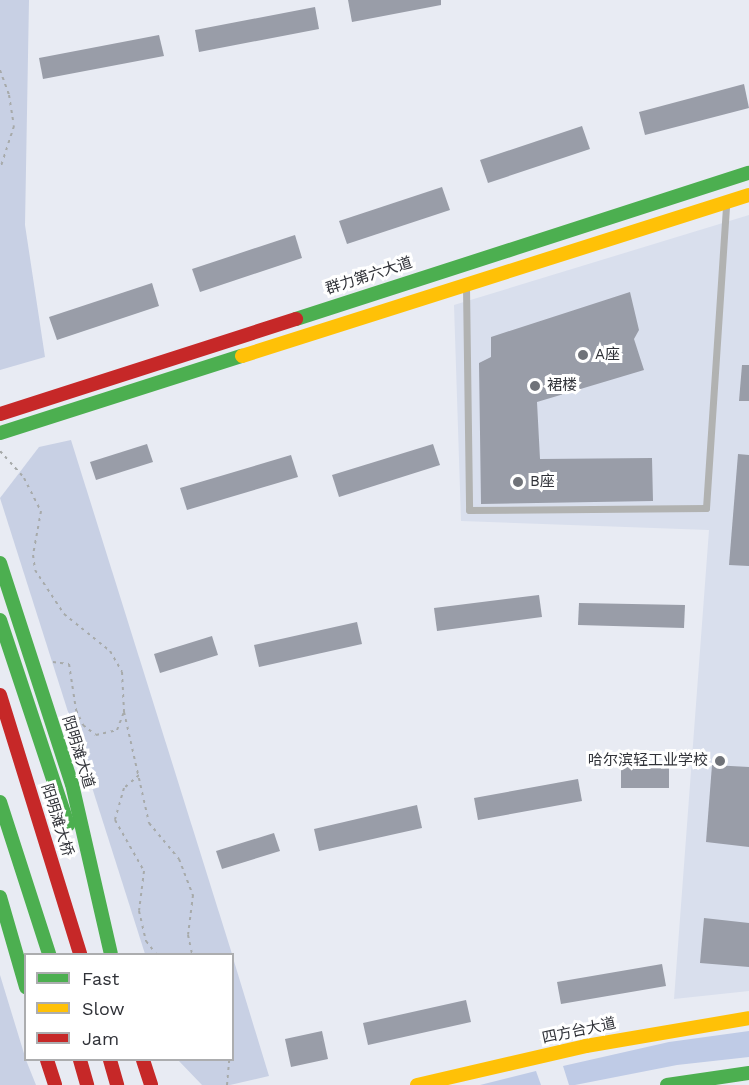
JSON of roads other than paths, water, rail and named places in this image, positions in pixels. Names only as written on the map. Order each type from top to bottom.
[{"type":"main road","name":"群力第六大道","points":[[0,414],[749,173]]},
{"type":"main road","points":[[0,433],[749,195]]},
{"type":"main road","name":"阳明滩大道","points":[[0,563],[72,784],[98,910],[111,953]]},
{"type":"main road","points":[[0,620],[55,789],[98,910]]},
{"type":"main road","name":"阳明滩大桥","points":[[0,695],[80,953]]},
{"type":"main road","points":[[0,802],[49,953]]},
{"type":"main road","points":[[0,897],[24,980]]},
{"type":"main road","points":[[0,930],[24,994]]},
{"type":"main road","name":"四方台大道","points":[[417,1085],[586,1046],[749,1018]]},
{"type":"main road","points":[[48,1061],[55,1085]]},
{"type":"main road","points":[[81,1061],[87,1085]]},
{"type":"main road","points":[[111,1061],[117,1085]]},
{"type":"main road","points":[[144,1061],[151,1085]]},
{"type":"main road","points":[[668,1085],[749,1073]]},
{"type":"lane","points":[[466,284],[469,510],[706,508],[727,201]]},
{"type":"place","name":"A座","points":[[583,355]]},
{"type":"place","name":"裙楼","points":[[535,386]]},
{"type":"place","name":"B座","points":[[518,482]]},
{"type":"place","name":"哈尔滨轻工业学校","points":[[720,761]]}]
